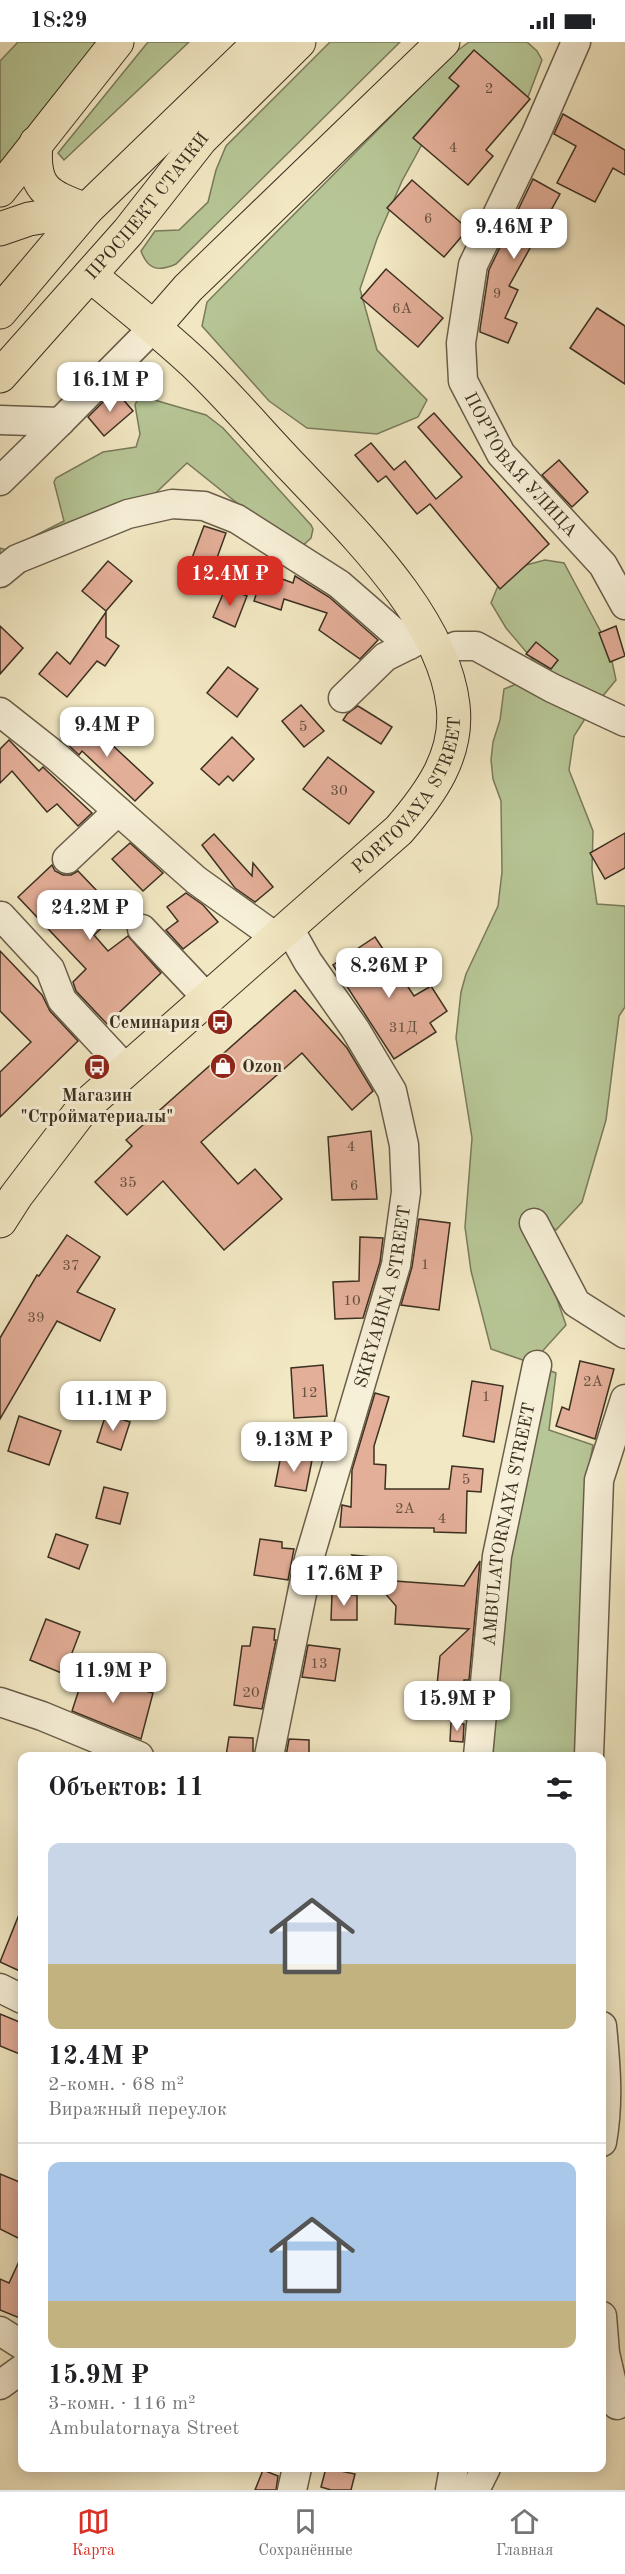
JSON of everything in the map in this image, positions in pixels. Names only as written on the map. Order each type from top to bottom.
[{"type":"main road","points":[[0,190],[117,42]]},
{"type":"main road","name":"ПРОСПЕКТ СТАЧКИ","points":[[0,312],[86,210],[260,42]]},
{"type":"main road","name":"ПРОСПЕКТ СТАЧКИ","points":[[0,376],[128,232],[201,139],[299,42]]},
{"type":"main road","points":[[154,327],[188,288],[443,42]]},
{"type":"main road","points":[[36,143],[36,169],[43,189],[51,195],[86,210]]},
{"type":"main road","points":[[0,229],[29,219],[86,210]]},
{"type":"main road","name":"PORTOVAYA STREET","points":[[5,1200],[83,1108],[399,830],[428,796],[442,770],[451,742],[453,706],[447,673],[426,644],[364,543],[226,395],[154,327],[90,275]]},
{"type":"street","name":"ПОРТОВАЯ УЛИЦА","points":[[576,42],[537,134],[473,265],[461,343],[463,381],[501,454],[603,565],[625,605]]},
{"type":"street","points":[[0,481],[154,327]]},
{"type":"street","points":[[0,420],[60,422]]},
{"type":"street","points":[[0,573],[17,558],[128,514],[172,504],[204,506],[237,519],[339,584],[426,644]]},
{"type":"street","points":[[343,698],[385,657],[426,644],[476,646],[552,688],[625,722]]},
{"type":"street","points":[[0,712],[57,757],[196,880],[283,933]]},
{"type":"street","points":[[67,859],[118,811]]},
{"type":"street","points":[[1,916],[50,969],[62,1000],[127,1070]]},
{"type":"street","points":[[142,929],[207,999]]},
{"type":"street","name":"SKRYABINA STREET","points":[[270,1752],[309,1559],[396,1265],[406,1192],[405,1145],[392,1091],[355,1029],[308,962],[283,933]]},
{"type":"street","points":[[534,1222],[576,1303],[625,1334]]},
{"type":"street","name":"AMBULATORNAYA STREET","points":[[478,1752],[497,1556],[537,1365]]},
{"type":"street","points":[[589,1752],[599,1480],[625,1399]]},
{"type":"street","points":[[0,1702],[42,1716],[130,1752]]},
{"type":"street","points":[[0,1988],[18,1997]]},
{"type":"street","points":[[606,2064],[606,2120]]},
{"type":"street","points":[[0,2331],[18,2342]]},
{"type":"street","points":[[606,2357],[617,2405]]},
{"type":"street","points":[[0,2385],[18,2372]]},
{"type":"street","points":[[450,2490],[453,2472]]},
{"type":"street","points":[[476,2490],[484,2472]]},
{"type":"green space","points":[[18,42],[98,42],[0,168],[0,61]]},
{"type":"green space","points":[[148,42],[189,42],[64,160],[58,153]]},
{"type":"green space","points":[[330,42],[400,42],[176,264],[164,268],[150,266],[141,251],[155,231],[179,230],[208,202],[216,170],[226,146]]},
{"type":"green space","points":[[469,42],[527,42],[537,51],[542,60],[528,97],[474,51],[462,63],[462,77],[444,117],[426,137],[402,181],[377,239],[360,289],[377,350],[427,400],[418,417],[377,434],[307,428],[269,401],[202,326],[207,302],[453,54]]},
{"type":"green space","points":[[144,397],[206,415],[223,428],[311,525],[313,529],[311,538],[297,551],[187,463],[140,508],[0,569],[0,548],[7,550],[64,521],[54,482],[56,478],[103,452],[136,447],[140,434],[135,405],[138,398]]},
{"type":"green space","points":[[545,560],[564,563],[609,647],[616,680],[588,714],[574,736],[569,770],[593,831],[592,870],[597,904],[625,906],[625,1007],[619,1016],[606,1120],[582,1202],[556,1230],[546,1223],[534,1223],[535,1255],[557,1299],[566,1325],[538,1356],[537,1365],[491,1349],[471,1271],[465,1227],[472,1138],[456,1038],[461,992],[466,974],[498,906],[502,872],[501,801],[493,779],[491,760],[504,689],[544,673],[506,628],[491,603],[500,581],[526,565]]},
{"type":"green space","points":[[541,1367],[556,1373],[549,1430],[593,1445],[588,1472],[581,1752],[482,1752],[488,1680]]},
{"type":"building","points":[[474,50],[530,99],[486,150],[493,156],[468,185],[413,138],[459,86],[449,78]]},
{"type":"building","points":[[563,114],[625,150],[625,175],[613,168],[595,202],[557,183],[576,146],[554,134]]},
{"type":"building","points":[[533,179],[560,194],[509,286],[518,290],[505,318],[517,323],[508,343],[480,332],[480,329],[489,270]]},
{"type":"building","points":[[412,180],[468,229],[444,257],[387,208]]},
{"type":"building","points":[[386,269],[443,318],[418,347],[361,298]]},
{"type":"building","points":[[597,308],[625,326],[625,384],[570,348]]},
{"type":"building","points":[[115,390],[133,411],[104,436],[88,417]]},
{"type":"building","points":[[434,413],[549,544],[500,589],[430,504],[417,514],[386,476],[378,482],[355,455],[371,443],[394,470],[405,461],[436,499],[462,477],[418,427]]},
{"type":"building","points":[[559,460],[588,492],[572,507],[542,475]]},
{"type":"building","points":[[204,526],[226,533],[214,566],[192,558]]},
{"type":"building","points":[[108,561],[132,581],[106,611],[82,591]]},
{"type":"building","points":[[263,572],[293,583],[295,576],[329,597],[378,640],[360,659],[319,630],[327,613],[284,599],[281,610],[254,601]]},
{"type":"building","points":[[226,587],[247,596],[235,627],[213,617]]},
{"type":"building","points":[[106,612],[106,637],[119,646],[105,666],[97,661],[67,697],[39,674],[57,652],[70,664]]},
{"type":"building","points":[[0,626],[23,648],[0,674]]},
{"type":"building","points":[[616,626],[625,656],[610,662],[599,633]]},
{"type":"building","points":[[536,642],[558,660],[551,669],[526,654]]},
{"type":"building","points":[[228,667],[258,689],[237,717],[207,693]]},
{"type":"building","points":[[301,705],[324,731],[304,747],[282,721]]},
{"type":"building","points":[[358,706],[392,727],[381,744],[343,720]]},
{"type":"building","points":[[81,716],[153,783],[135,801],[82,751],[79,755],[61,738]]},
{"type":"building","points":[[232,737],[254,759],[233,781],[228,776],[219,785],[201,769]]},
{"type":"building","points":[[9,740],[39,771],[43,767],[92,813],[78,826],[57,804],[47,812],[12,771],[0,783],[0,749]]},
{"type":"building","points":[[328,757],[374,792],[349,824],[303,789]]},
{"type":"building","points":[[625,833],[625,868],[605,879],[590,853]]},
{"type":"building","points":[[214,834],[252,876],[253,863],[273,887],[255,902],[235,888],[202,845]]},
{"type":"building","points":[[130,843],[163,873],[143,891],[112,859]]},
{"type":"building","points":[[52,865],[55,871],[63,875],[71,875],[78,871],[118,913],[94,935],[108,951],[128,936],[161,973],[107,1024],[76,991],[73,982],[86,969],[18,897]]},
{"type":"building","points":[[186,893],[203,905],[218,922],[183,949],[166,930],[178,921],[167,907]]},
{"type":"building","points":[[375,937],[414,996],[431,986],[447,1011],[430,1023],[436,1032],[394,1059],[333,965]]},
{"type":"building","points":[[0,951],[42,995],[50,1011],[78,1041],[0,1117],[0,1072],[31,1042],[0,1011]]},
{"type":"building","points":[[295,990],[347,1048],[373,1091],[352,1110],[302,1053],[201,1142],[238,1184],[255,1169],[282,1199],[224,1250],[163,1181],[127,1215],[95,1182],[132,1146],[126,1140]]},
{"type":"building","points":[[371,1131],[377,1199],[332,1200],[328,1137]]},
{"type":"building","points":[[419,1219],[450,1223],[439,1310],[401,1305],[412,1267]]},
{"type":"building","points":[[67,1235],[100,1257],[77,1292],[115,1309],[100,1341],[57,1321],[0,1419],[0,1338],[37,1275],[39,1276]]},
{"type":"building","points":[[360,1237],[383,1238],[380,1262],[363,1318],[335,1319],[333,1282],[359,1281]]},
{"type":"building","points":[[580,1361],[614,1369],[595,1439],[556,1426],[562,1407],[569,1410]]},
{"type":"building","points":[[323,1365],[327,1416],[294,1418],[291,1368]]},
{"type":"building","points":[[472,1381],[503,1386],[494,1442],[463,1436]]},
{"type":"building","points":[[375,1393],[389,1397],[374,1446],[374,1464],[386,1465],[385,1489],[449,1489],[452,1466],[483,1469],[481,1492],[467,1491],[466,1533],[434,1532],[434,1528],[340,1527],[342,1505],[351,1507],[352,1470]]},
{"type":"building","points":[[106,1414],[130,1422],[121,1450],[97,1442]]},
{"type":"building","points":[[19,1416],[61,1431],[49,1465],[8,1451]]},
{"type":"building","points":[[281,1455],[312,1460],[306,1491],[275,1486]]},
{"type":"building","points":[[104,1487],[128,1493],[120,1524],[96,1518]]},
{"type":"building","points":[[56,1534],[88,1545],[79,1569],[48,1557]]},
{"type":"building","points":[[260,1539],[282,1542],[282,1548],[294,1549],[288,1580],[254,1575]]},
{"type":"building","points":[[352,1555],[383,1558],[381,1580],[464,1586],[480,1561],[469,1680],[464,1680],[462,1714],[431,1711],[433,1685],[437,1685],[440,1656],[469,1629],[395,1624],[396,1606]]},
{"type":"building","points":[[332,1594],[357,1595],[357,1620],[331,1620]]},
{"type":"building","points":[[46,1619],[80,1632],[64,1674],[30,1660]]},
{"type":"building","points":[[253,1627],[275,1629],[274,1640],[276,1640],[262,1709],[234,1705],[242,1646],[250,1646]]},
{"type":"building","points":[[308,1645],[340,1649],[335,1681],[302,1677]]},
{"type":"building","points":[[86,1668],[107,1675],[105,1680],[153,1693],[141,1739],[72,1711]]},
{"type":"building","points":[[451,1723],[464,1724],[463,1742],[450,1741]]},
{"type":"building","points":[[229,1737],[253,1738],[253,1752],[227,1752]]},
{"type":"building","points":[[289,1739],[309,1740],[309,1752],[287,1752]]},
{"type":"building","points":[[18,1917],[18,1970],[0,1962]]},
{"type":"building","points":[[0,2014],[18,2021],[18,2053],[0,2046]]},
{"type":"building","points":[[0,2174],[18,2181],[18,2238],[0,2229]]},
{"type":"building","points":[[18,2264],[18,2317],[0,2310],[0,2279],[9,2283]]},
{"type":"building","points":[[262,2472],[278,2476],[276,2490],[255,2490]]},
{"type":"building","points":[[325,2472],[355,2474],[351,2490],[331,2490],[321,2487]]},
{"type":"place","name":"Семинария","points":[[220,1022]]},
{"type":"place","name":"Ozon","points":[[223,1066]]},
{"type":"place","name":"Магазин \"Стройматериалы\"","points":[[97,1067]]}]
